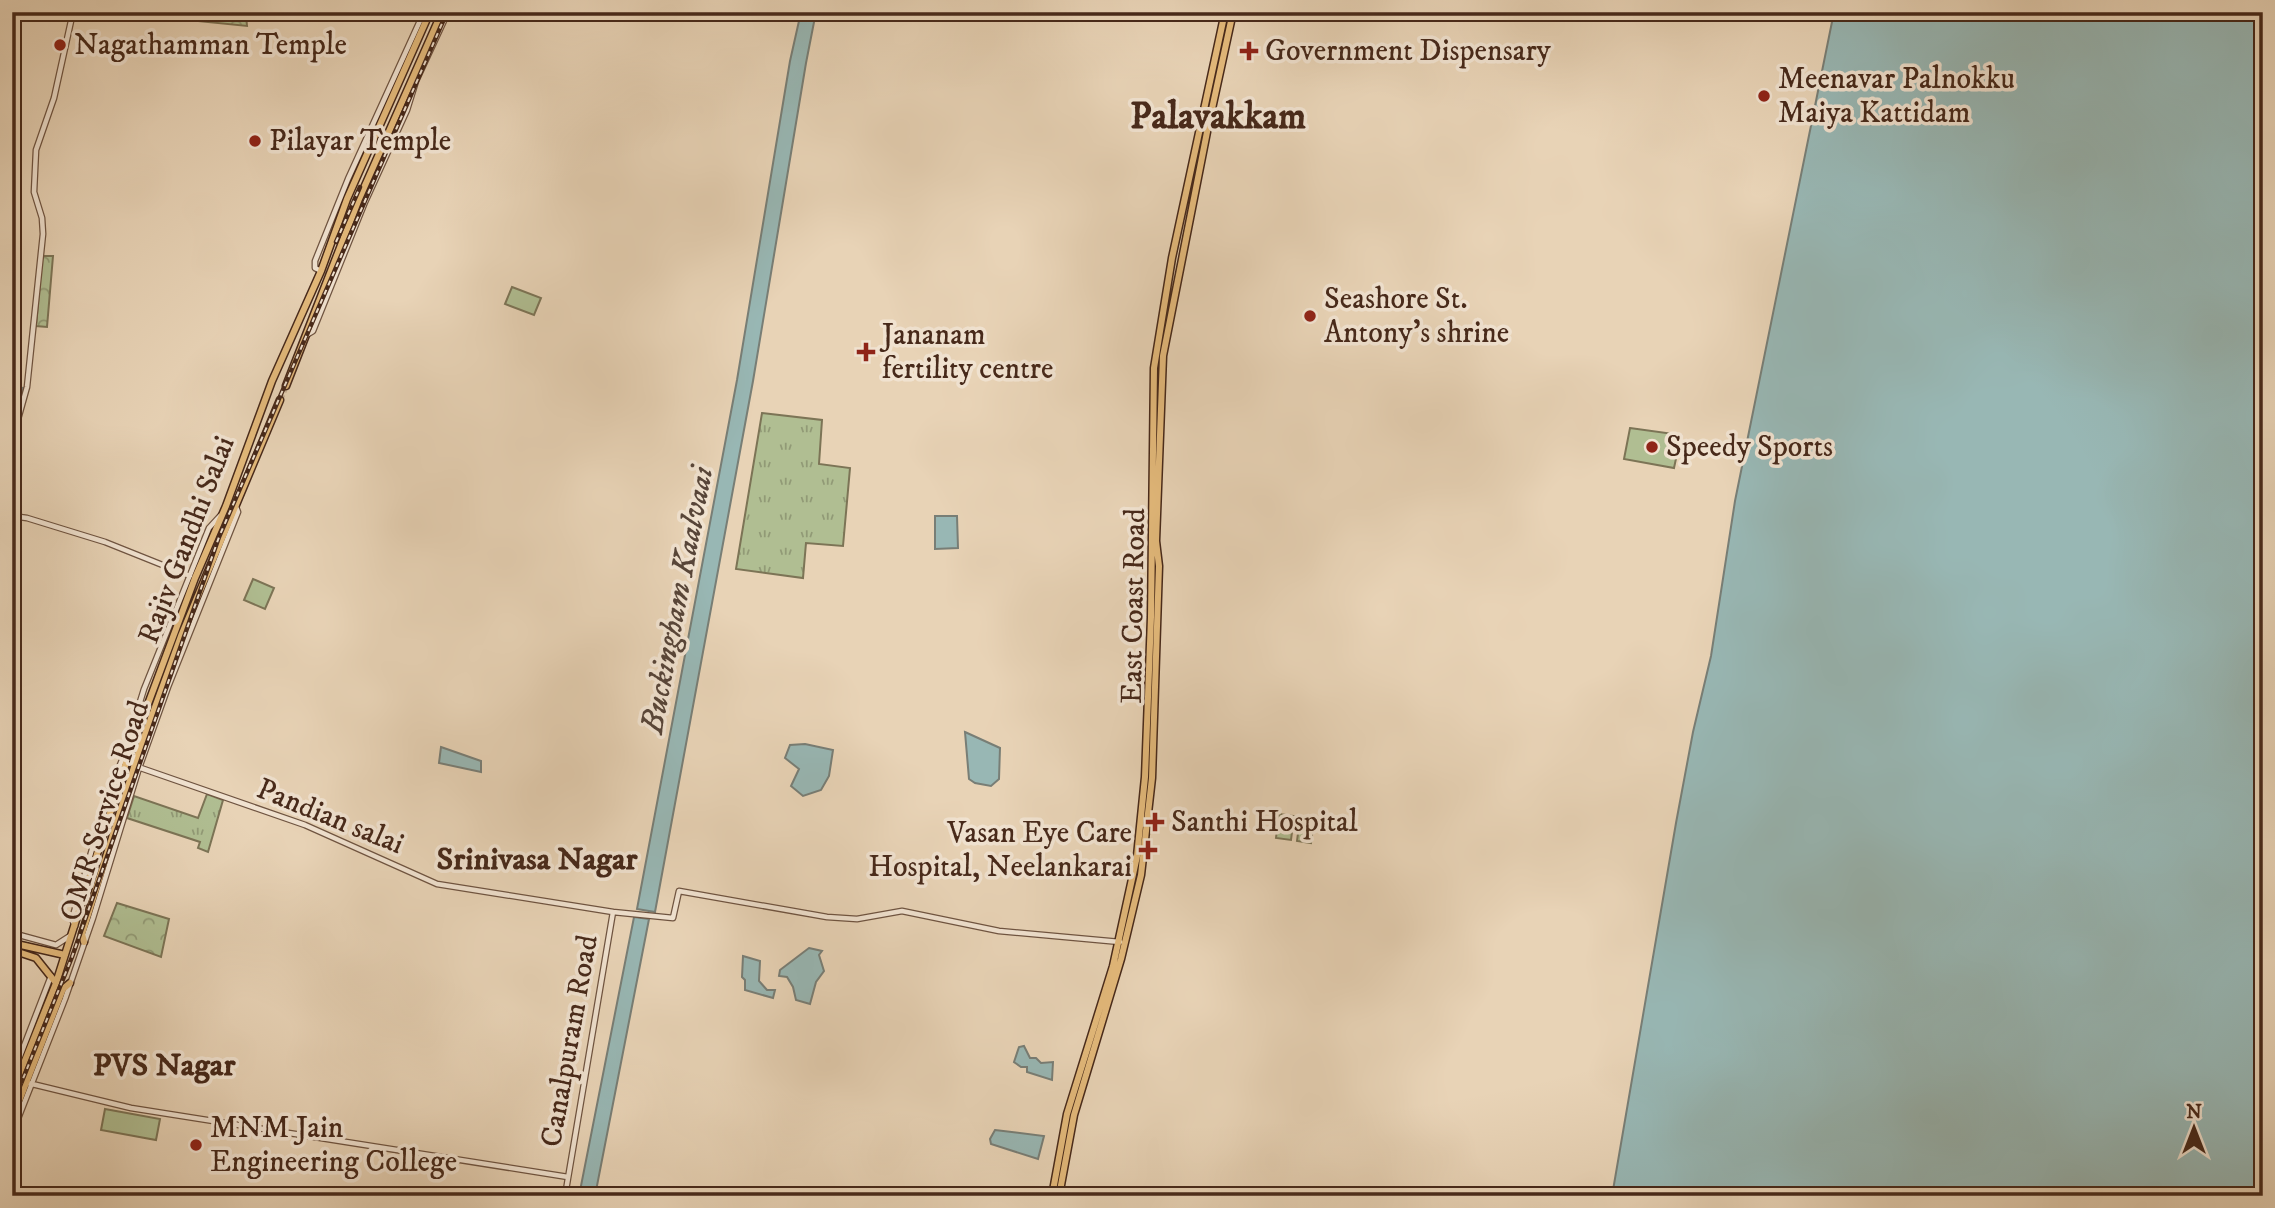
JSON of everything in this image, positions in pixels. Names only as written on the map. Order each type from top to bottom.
[{"type":"main road","name":"Rajiv Gandhi Salai","points":[[12,1093],[56,984],[121,777],[192,577],[223,513],[272,381],[321,271],[347,199],[430,12]]},
{"type":"main road","points":[[286,386],[359,199],[445,12]]},
{"type":"main road","name":"East Coast Road","points":[[1121,943],[1138,856],[1145,777],[1152,565],[1154,359],[1172,258],[1225,12]]},
{"type":"main road","name":"East Coast Road","points":[[1059,1196],[1069,1134],[1141,876],[1152,778],[1158,619],[1156,541],[1163,356],[1233,12]]},
{"type":"main road","points":[[415,47],[425,51]]},
{"type":"main road","name":"Rajiv Gandhi Salai","points":[[84,942],[82,934],[130,780],[235,503],[280,400]]},
{"type":"main road","points":[[245,453],[255,457]]},
{"type":"main road","points":[[121,777],[130,780]]},
{"type":"main road","points":[[12,943],[65,955]]},
{"type":"main road","points":[[12,950],[36,958],[56,984]]},
{"type":"main road","points":[[12,1119],[29,1083],[63,989],[70,983]]},
{"type":"main road","name":"East Coast Road","points":[[1052,1196],[1067,1114],[1085,1073]]},
{"type":"street","points":[[12,434],[19,420],[27,387],[43,234],[42,218],[34,197],[39,139],[44,133],[54,98],[72,12]]},
{"type":"street","points":[[321,271],[314,268],[315,261],[348,179],[425,12]]},
{"type":"street","points":[[416,77],[445,12]]},
{"type":"street","points":[[12,516],[27,518],[105,542],[192,577],[145,689],[107,797],[72,919],[74,930],[56,944],[12,933]]},
{"type":"street","name":"Pandian salai","points":[[137,766],[305,825],[437,884],[613,912],[673,918],[679,891],[827,917],[856,919],[902,911],[999,931],[1121,943]]},
{"type":"street","name":"OMR Service Road","points":[[12,1134],[84,942],[137,766]]},
{"type":"street","name":"Canalpuram Road","points":[[565,1196],[613,912]]},
{"type":"street","points":[[12,1077],[51,976]]},
{"type":"street","points":[[29,1083],[121,1106],[217,1123],[568,1177]]},
{"type":"green space","points":[[108,12],[246,15],[247,26]]},
{"type":"green space","points":[[42,256],[53,256],[47,327],[36,326]]},
{"type":"green space","points":[[512,287],[541,298],[534,315],[505,304]]},
{"type":"green space","points":[[762,413],[822,420],[819,464],[850,468],[843,546],[806,543],[803,578],[736,569]]},
{"type":"green space","name":"Speedy Sports","points":[[1630,428],[1681,435],[1674,468],[1624,459]]},
{"type":"green space","points":[[253,579],[274,588],[265,609],[244,600]]},
{"type":"green space","points":[[207,794],[223,800],[208,852],[198,848],[200,842],[127,818],[134,796],[198,818]]},
{"type":"green space","points":[[1279,814],[1294,816],[1291,840],[1276,838]]},
{"type":"green space","points":[[1300,818],[1314,819],[1311,843],[1297,841]]},
{"type":"green space","points":[[117,903],[169,919],[161,957],[104,936]]},
{"type":"green space","points":[[105,1109],[160,1119],[156,1140],[101,1130]]},
{"type":"water","points":[[801,12],[816,12],[753,381],[655,912],[637,909],[737,380],[790,61]]},
{"type":"water","points":[[1834,12],[2263,12],[2263,1196],[1612,1196],[1676,823],[1711,656],[1735,501]]},
{"type":"water","points":[[12,387],[23,388],[12,427]]},
{"type":"water","points":[[935,516],[957,516],[958,548],[935,549]]},
{"type":"water","points":[[965,732],[1000,748],[999,779],[991,786],[969,779]]},
{"type":"water","points":[[805,744],[833,750],[829,776],[821,790],[803,796],[791,786],[799,769],[785,758],[790,745]]},
{"type":"water","points":[[441,747],[481,761],[481,772],[439,763]]},
{"type":"water","points":[[634,917],[649,919],[595,1196],[579,1196]]},
{"type":"water","points":[[809,948],[822,951],[819,955],[824,971],[816,982],[810,1004],[796,1000],[787,977],[779,976],[780,970]]},
{"type":"water","points":[[743,956],[760,961],[759,981],[767,990],[775,990],[773,998],[745,990],[745,980],[742,977]]},
{"type":"water","points":[[1024,1046],[1030,1058],[1036,1058],[1041,1063],[1053,1062],[1052,1080],[1027,1072],[1027,1067],[1021,1067],[1014,1062],[1019,1047]]},
{"type":"water","points":[[995,1130],[1044,1136],[1038,1159],[991,1144],[990,1139]]},
{"type":"tunnel","points":[[280,400],[286,386]]},
{"type":"railway","points":[[12,1106],[72,957],[219,537],[447,12]]},
{"type":"railway","points":[[336,242],[360,187]]},
{"type":"place","name":"Nagathamman Temple","points":[[60,45]]},
{"type":"place","name":"Government Dispensary","points":[[1249,51]]},
{"type":"place","name":"Meenavar Palnokku Maiya Kattidam","points":[[1764,96]]},
{"type":"place","name":"Pilayar Temple","points":[[255,141]]},
{"type":"place","name":"Seashore St. Antony's shrine","points":[[1310,316]]},
{"type":"place","name":"Jananam fertility centre","points":[[866,352]]},
{"type":"place","name":"Speedy Sports","points":[[1652,447]]},
{"type":"place","name":"Santhi Hospital","points":[[1155,822]]},
{"type":"place","name":"Vasan Eye Care Hospital, Neelankarai","points":[[1148,850]]},
{"type":"place","name":"MNM Jain Engineering College","points":[[196,1145]]},
{"type":"district","name":"Palavakkam","points":[[1218,117]]},
{"type":"district","name":"Srinivasa Nagar","points":[[537,860]]},
{"type":"district","name":"PVS Nagar","points":[[164,1066]]},
{"type":"water label","name":"Buckingham Kaalvaai","points":[[678,600]]}]
